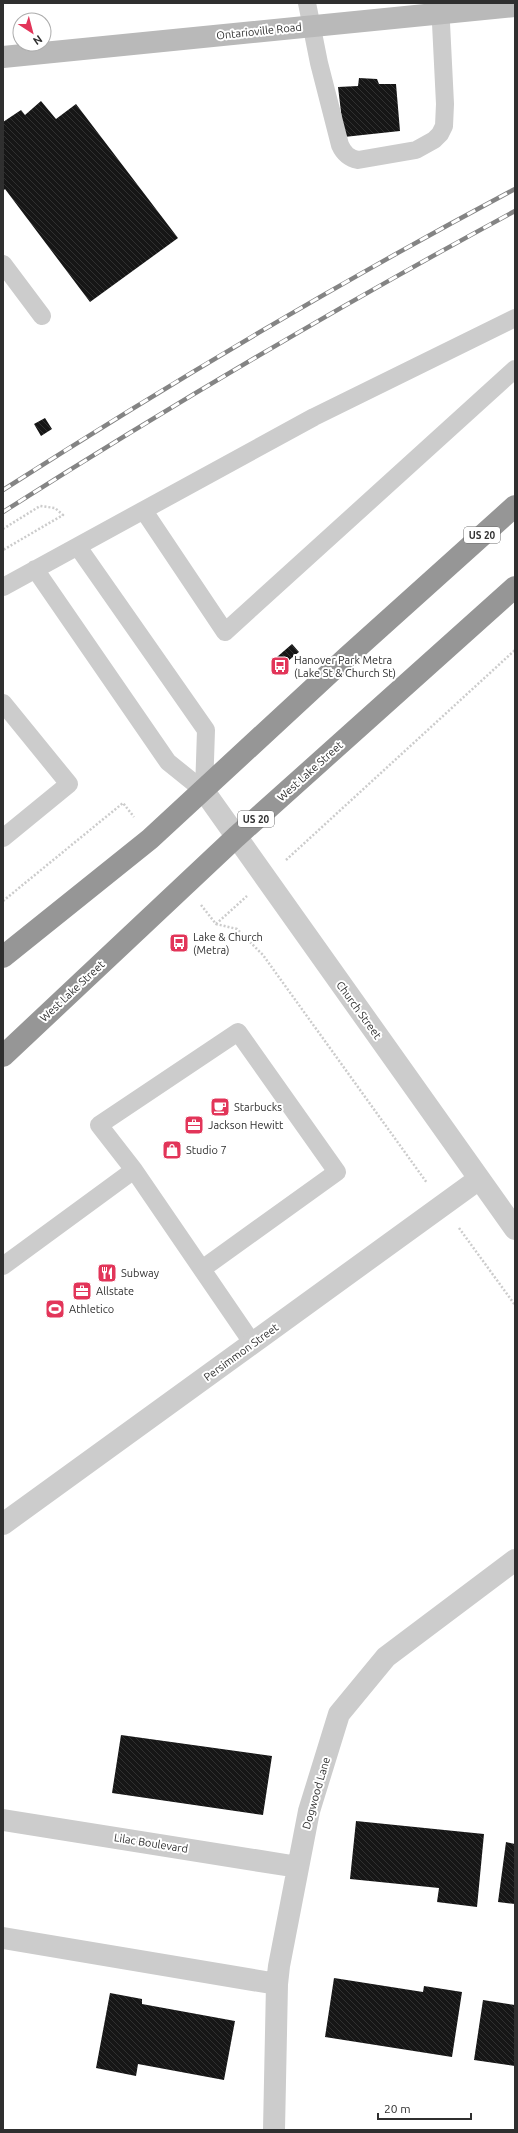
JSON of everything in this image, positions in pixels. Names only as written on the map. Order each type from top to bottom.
[{"type":"highway","name":"US 20","points":[[3,957],[150,839],[204,791],[347,657],[515,506]]},
{"type":"highway","name":"West Lake Street","points":[[3,1056],[236,838],[515,588]]},
{"type":"street","name":"Ontarioville Road","points":[[3,58],[310,26],[441,9],[515,6]]},
{"type":"street","name":"Church Street","points":[[204,791],[515,1229]]},
{"type":"street","name":"Persimmon Street","points":[[3,1524],[479,1179]]},
{"type":"street","name":"Dogwood Lane","points":[[274,2130],[277,1984],[309,1811],[339,1714],[386,1657],[515,1560]]},
{"type":"street","name":"Lilac Boulevard","points":[[3,1820],[298,1867]]},
{"type":"street","points":[[3,1938],[277,1984]]},
{"type":"lane","points":[[307,3],[310,26],[340,146],[350,158],[358,160],[416,150],[434,140],[440,134],[444,126],[445,104],[441,9]]},
{"type":"lane","points":[[3,264],[42,316]]},
{"type":"lane","points":[[3,587],[314,417],[515,318]]},
{"type":"lane","points":[[144,511],[225,632],[515,369]]},
{"type":"lane","points":[[78,547],[206,730],[204,791]]},
{"type":"lane","points":[[35,569],[168,762],[204,791]]},
{"type":"lane","points":[[3,702],[69,784],[3,838]]},
{"type":"lane","points":[[202,1269],[337,1172],[238,1032],[99,1125],[134,1170],[253,1344]]},
{"type":"lane","points":[[3,1266],[134,1170]]},
{"type":"path","points":[[3,528],[40,506],[54,508],[63,515],[3,550]]},
{"type":"path","points":[[315,833],[515,650]]},
{"type":"path","points":[[3,901],[123,803]]},
{"type":"path","points":[[216,924],[237,929],[263,955],[442,1206],[515,1305]]},
{"type":"building","points":[[359,78],[377,79],[379,84],[396,84],[400,131],[344,137],[338,87],[358,86]]},
{"type":"building","points":[[41,101],[56,119],[76,104],[178,238],[90,302],[5,189],[3,191],[3,122],[21,110],[25,115]]},
{"type":"building","points":[[45,418],[52,429],[41,436],[34,424]]},
{"type":"building","points":[[292,644],[299,652],[283,665],[277,657]]},
{"type":"building","points":[[121,1735],[272,1756],[263,1815],[112,1793]]},
{"type":"building","points":[[356,1821],[484,1834],[477,1907],[437,1902],[439,1888],[350,1879]]},
{"type":"building","points":[[506,1842],[515,1844],[515,1904],[498,1902]]},
{"type":"building","points":[[334,1978],[423,1992],[424,1986],[462,1992],[452,2057],[325,2037]]},
{"type":"building","points":[[110,1993],[142,1999],[142,2004],[235,2021],[224,2080],[138,2064],[136,2076],[96,2068]]},
{"type":"building","points":[[483,2000],[515,2005],[515,2066],[474,2060]]},
{"type":"railway","points":[[3,490],[192,372],[256,334],[385,260],[515,189]]},
{"type":"railway","points":[[3,512],[129,433],[256,357],[515,211]]},
{"type":"place","name":"Hanover Park Metra (Lake St & Church St)","points":[[280,666]]},
{"type":"place","name":"Lake & Church (Metra)","points":[[179,943]]},
{"type":"place","name":"Starbucks","points":[[220,1107]]},
{"type":"place","name":"Jackson Hewitt","points":[[194,1125]]},
{"type":"place","name":"Studio 7","points":[[172,1150]]},
{"type":"place","name":"Subway","points":[[107,1273]]},
{"type":"place","name":"Allstate","points":[[82,1291]]},
{"type":"place","name":"Athletico","points":[[55,1309]]}]
